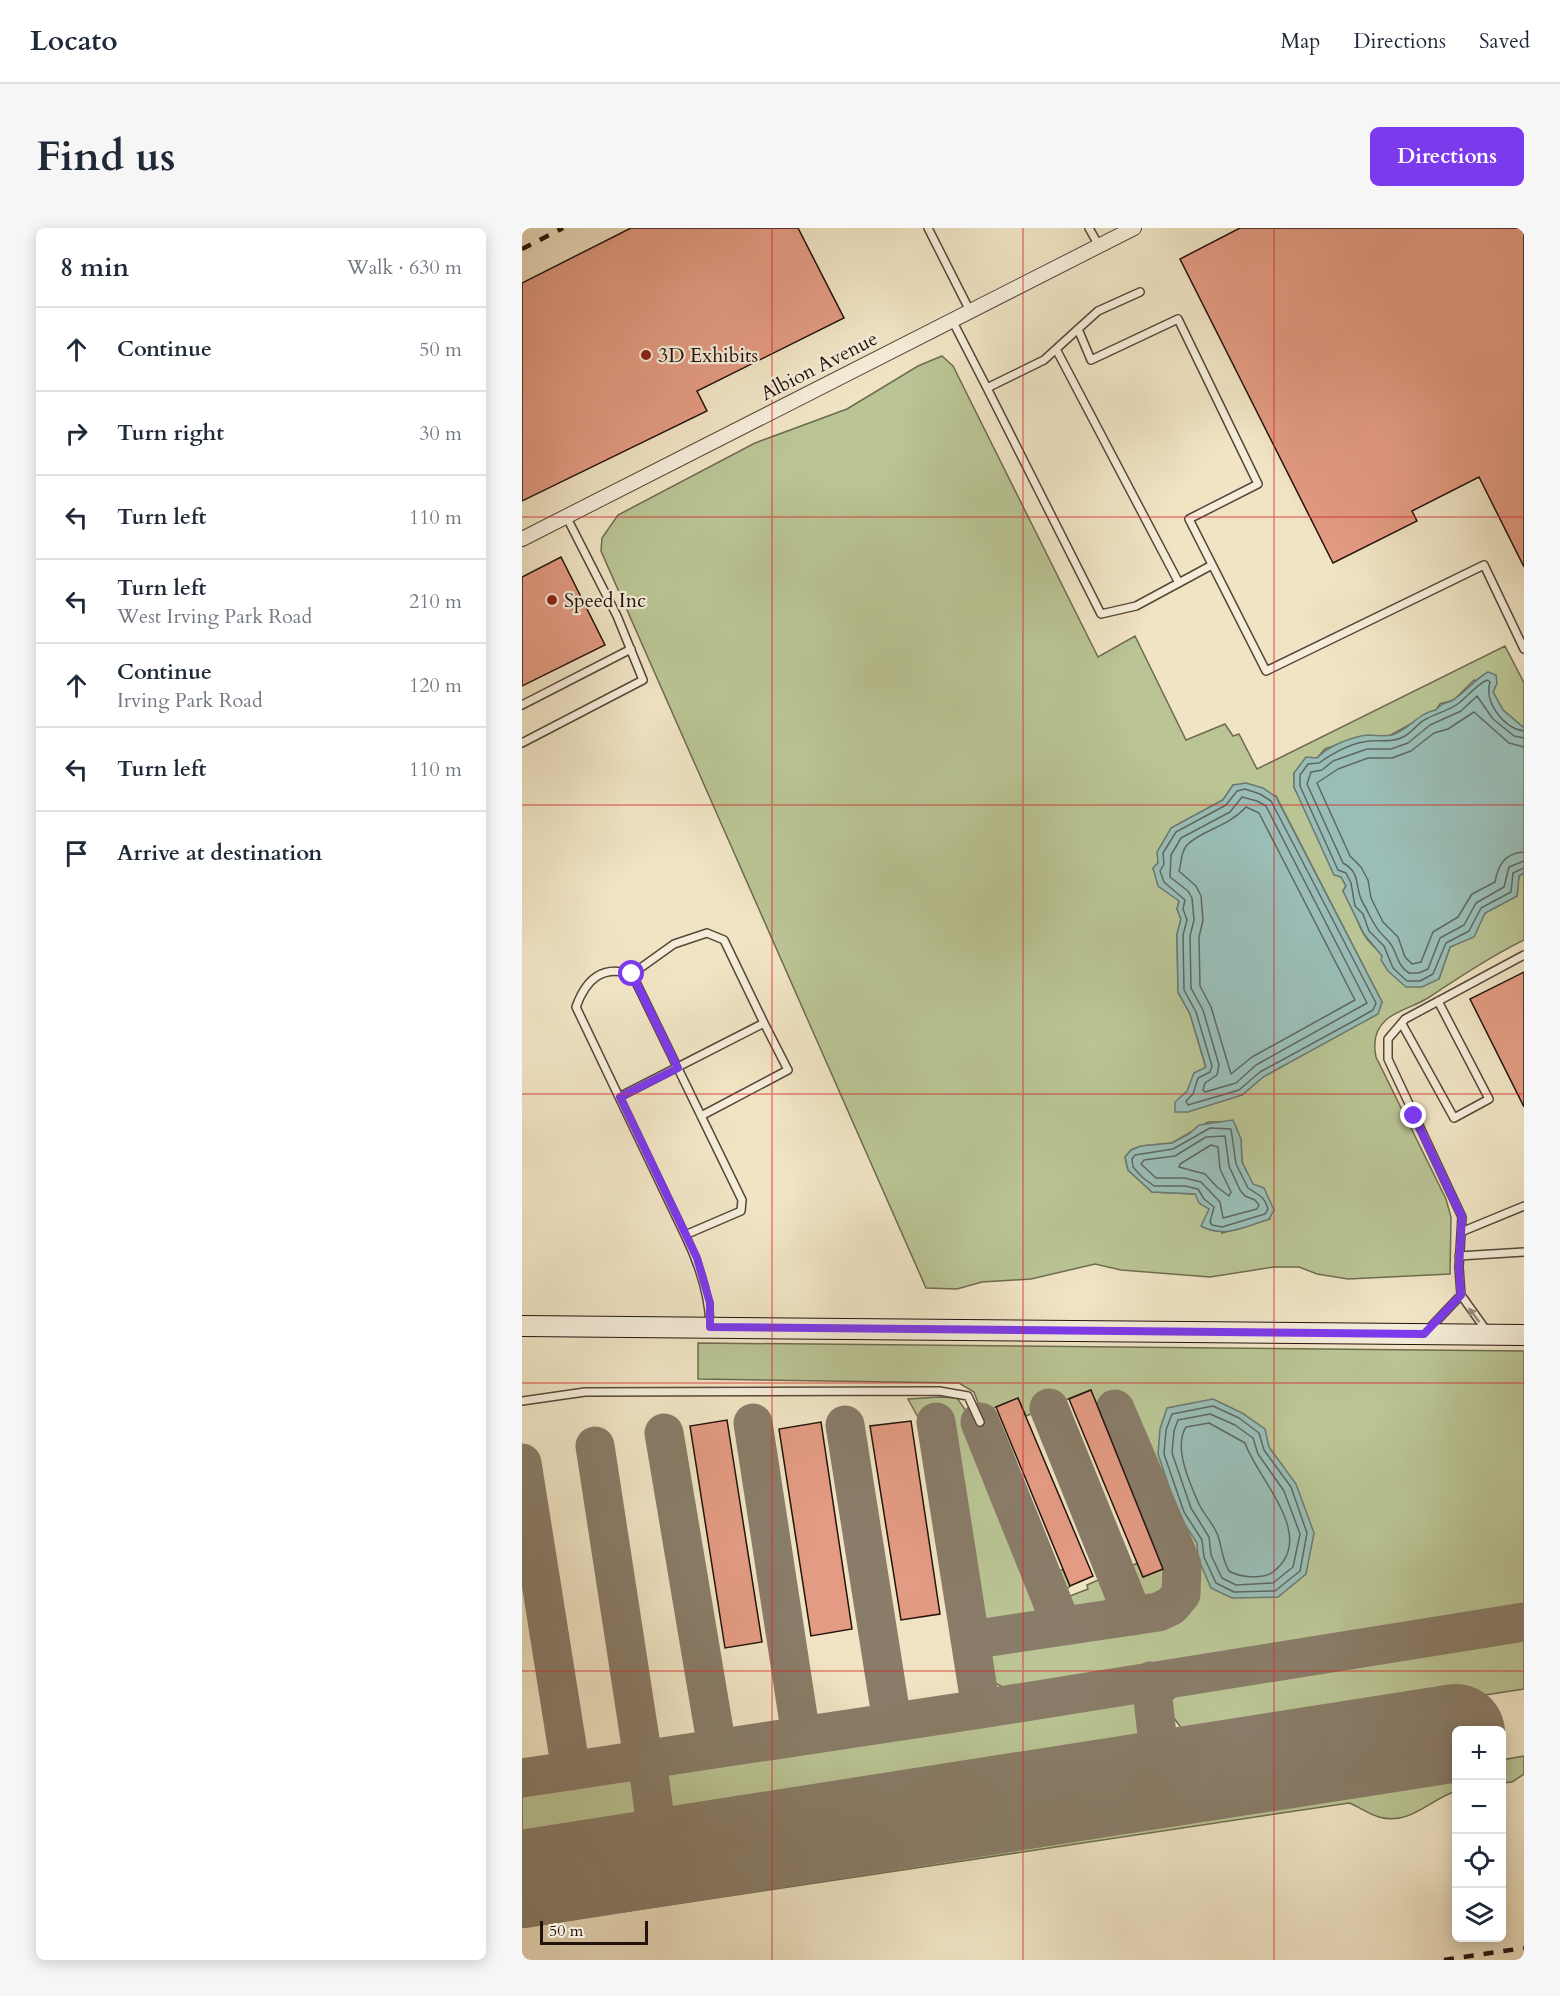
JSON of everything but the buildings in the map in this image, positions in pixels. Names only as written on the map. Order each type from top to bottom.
[{"type":"main road","points":[[522,1326],[1524,1335]]},
{"type":"street","name":"Albion Avenue","points":[[522,539],[1134,228]]},
{"type":"lane","points":[[928,228],[970,311]]},
{"type":"lane","points":[[1089,228],[1098,246]]},
{"type":"lane","points":[[987,388],[1044,360],[1098,311],[1140,292]]},
{"type":"lane","points":[[1078,329],[1091,360],[1178,319],[1258,484],[1189,519],[1266,671],[1484,565],[1524,649]]},
{"type":"lane","points":[[952,320],[1101,614],[1136,606],[1212,565]]},
{"type":"lane","points":[[1056,349],[1179,583]]},
{"type":"lane","points":[[522,743],[643,680],[617,616],[566,516]]},
{"type":"lane","points":[[522,705],[631,649]]},
{"type":"lane","points":[[632,974],[674,944],[707,933],[724,940],[788,1070],[701,1116]]},
{"type":"lane","points":[[1489,1334],[1461,1295],[1459,1256],[1462,1217],[1388,1059],[1388,1039],[1402,1024],[1438,1001],[1524,955]]},
{"type":"lane","points":[[686,1235],[741,1211],[742,1200],[632,974],[615,969],[598,976],[583,988],[576,1007],[697,1258],[710,1303],[710,1327]]},
{"type":"lane","points":[[1402,1024],[1454,1118],[1489,1099],[1438,1001]]},
{"type":"lane","points":[[620,1097],[764,1023]]},
{"type":"lane","points":[[1461,1232],[1524,1206]]},
{"type":"lane","points":[[1459,1256],[1524,1251]]},
{"type":"lane","points":[[1424,1334],[1461,1295]]},
{"type":"lane","points":[[522,1401],[585,1392],[939,1391],[968,1396],[980,1422]]},
{"type":"green space","points":[[942,356],[953,366],[1098,657],[1135,636],[1186,740],[1225,724],[1233,736],[1239,734],[1257,769],[1505,646],[1524,683],[1524,728],[1503,710],[1493,692],[1497,683],[1474,680],[1454,700],[1440,704],[1436,710],[1389,736],[1364,736],[1325,749],[1317,758],[1294,773],[1294,787],[1346,886],[1343,891],[1363,933],[1377,950],[1407,967],[1439,979],[1450,947],[1474,936],[1485,913],[1517,896],[1519,876],[1524,873],[1524,940],[1487,960],[1428,998],[1391,1016],[1380,1027],[1376,1036],[1376,1057],[1446,1199],[1451,1217],[1450,1274],[1348,1279],[1317,1274],[1299,1267],[1274,1267],[1210,1277],[1121,1270],[1095,1264],[1031,1279],[982,1282],[957,1289],[926,1288],[601,551],[602,538],[618,515],[755,443],[847,409],[918,366]],"holes":[[[1233,785],[1276,796],[1382,1002],[1378,1013],[1263,1077],[1242,1095],[1186,1096],[1194,1073],[1206,1068],[1190,1014],[1178,992],[1177,934],[1181,919],[1177,909],[1179,901],[1153,869],[1158,863],[1171,828],[1223,800]],[[1208,1122],[1222,1122],[1241,1139],[1242,1162],[1253,1185],[1264,1188],[1270,1219],[1222,1233],[1209,1209],[1195,1194],[1152,1192],[1128,1170],[1125,1157],[1131,1150],[1141,1146],[1172,1143]]]},
{"type":"green space","points":[[698,1343],[1524,1351],[1524,1610],[1021,1689],[1006,1688],[992,1681],[986,1673],[987,1659],[992,1653],[1008,1646],[1099,1635],[1149,1625],[1182,1612],[1191,1595],[1191,1570],[1185,1539],[1159,1472],[1122,1396],[1097,1405],[1090,1390],[1026,1416],[1018,1398],[982,1413],[974,1392],[959,1383],[698,1379]]},
{"type":"green space","points":[[957,1398],[966,1411],[1048,1609],[1044,1615],[1031,1624],[988,1628],[981,1618],[949,1415],[920,1421],[908,1399]]},
{"type":"green space","points":[[1169,1559],[1176,1582],[1171,1596],[1158,1603],[1142,1605],[1128,1582],[1124,1570],[1137,1563],[1143,1577],[1163,1569],[1161,1563]]},
{"type":"green space","points":[[1059,1570],[1063,1570],[1070,1586],[1067,1589],[1070,1596],[1088,1589],[1087,1585],[1105,1577],[1109,1579],[1116,1588],[1117,1604],[1110,1610],[1072,1616],[1062,1604],[1054,1587],[1052,1577]]},
{"type":"green space","points":[[1524,1636],[1524,1689],[1207,1738],[1187,1736],[1171,1714],[1171,1700],[1187,1688]]},
{"type":"green space","points":[[1128,1699],[1140,1706],[1144,1713],[1145,1727],[1133,1746],[1124,1751],[704,1816],[678,1811],[667,1801],[664,1793],[666,1775],[678,1768]]},
{"type":"green space","points":[[1524,1756],[1524,1774],[1512,1782],[1506,1783],[1506,1759]]},
{"type":"green space","points":[[1452,1768],[1452,1793],[1419,1811],[1400,1818],[1379,1817],[1349,1803],[522,1927],[522,1912]]},
{"type":"green space","points":[[622,1777],[634,1784],[639,1796],[636,1815],[632,1822],[624,1828],[604,1834],[522,1846],[522,1792]]},
{"type":"water","points":[[1488,672],[1496,675],[1497,683],[1493,692],[1503,710],[1524,728],[1524,873],[1519,876],[1517,896],[1485,913],[1474,937],[1450,947],[1439,979],[1422,987],[1406,987],[1388,971],[1381,960],[1382,956],[1364,934],[1343,891],[1346,886],[1341,877],[1334,875],[1294,787],[1294,773],[1306,757],[1317,758],[1333,746],[1347,740],[1368,735],[1386,736],[1398,733],[1424,714],[1453,700]]},
{"type":"water","points":[[1246,783],[1263,788],[1276,797],[1382,1002],[1378,1014],[1263,1077],[1242,1095],[1188,1112],[1175,1112],[1175,1102],[1187,1091],[1194,1073],[1206,1067],[1190,1014],[1178,992],[1177,934],[1181,919],[1177,909],[1179,901],[1158,886],[1153,868],[1158,863],[1157,852],[1171,828],[1223,800],[1233,785]]},
{"type":"water","points":[[1233,1120],[1241,1139],[1242,1162],[1253,1184],[1264,1188],[1274,1210],[1269,1219],[1235,1230],[1209,1230],[1201,1226],[1209,1209],[1199,1203],[1195,1194],[1152,1192],[1128,1170],[1125,1157],[1131,1150],[1141,1146],[1172,1143],[1189,1134],[1199,1125]]},
{"type":"water","points":[[1213,1399],[1242,1413],[1265,1429],[1269,1447],[1296,1484],[1314,1533],[1306,1574],[1278,1597],[1232,1598],[1211,1588],[1198,1558],[1197,1543],[1178,1514],[1158,1454],[1160,1429],[1167,1408]]},
{"type":"taxiway","points":[[1049,1408],[1133,1616]]},
{"type":"taxiway","points":[[970,1640],[1158,1612],[1171,1606],[1181,1594],[1182,1565],[1115,1409]]},
{"type":"taxiway","points":[[936,1422],[981,1709]]},
{"type":"taxiway","points":[[980,1422],[1062,1626]]},
{"type":"taxiway","points":[[753,1423],[801,1736]]},
{"type":"taxiway","points":[[845,1425],[892,1722]]},
{"type":"taxiway","points":[[664,1433],[717,1748]]},
{"type":"taxiway","points":[[595,1446],[643,1759]]},
{"type":"taxiway","points":[[522,1463],[571,1771]]},
{"type":"taxiway","points":[[522,1778],[981,1709],[1524,1622]]},
{"type":"taxiway","points":[[1151,1681],[1162,1779]]},
{"type":"taxiway","points":[[647,1759],[660,1857]]},
{"type":"runway","points":[[522,1879],[1452,1734]]},
{"type":"railway","points":[[522,249],[563,228]]},
{"type":"railway","points":[[1444,1960],[1524,1948]]},
{"type":"place","name":"3D Exhibits","points":[[646,355]]},
{"type":"place","name":"Speed Inc","points":[[552,600]]},
{"type":"route","points":[[632,974],[678,1068],[620,1097],[697,1258],[710,1303],[710,1327],[1424,1334],[1461,1295],[1459,1267],[1462,1217],[1414,1116]]}]
